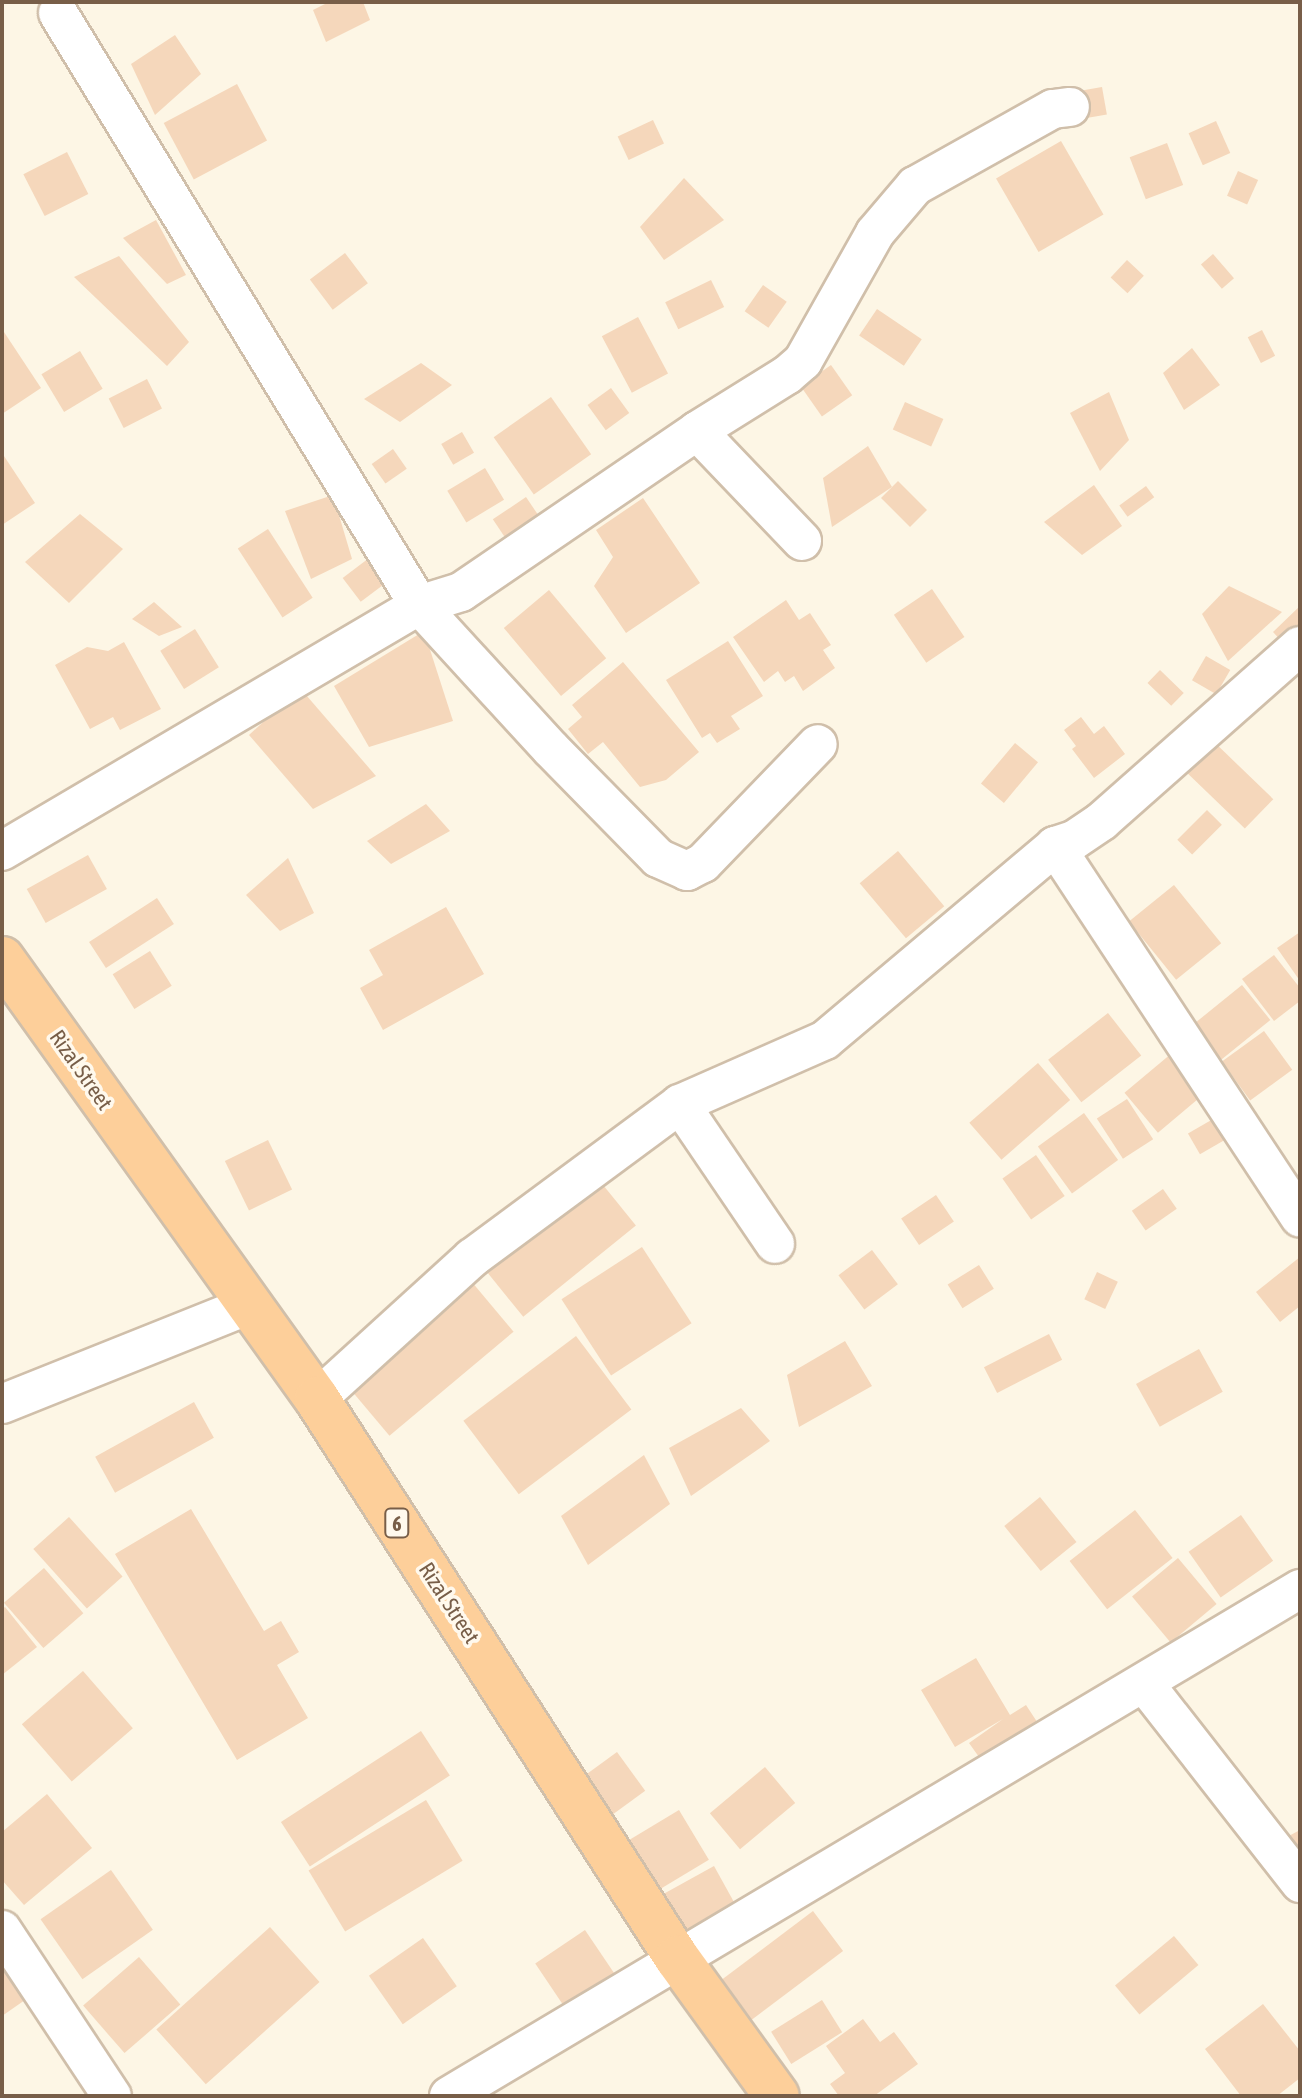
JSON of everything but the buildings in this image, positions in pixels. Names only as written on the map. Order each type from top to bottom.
[{"type":"highway","name":"Rizal Street","points":[[2,959],[317,1399],[677,1958],[777,2096]]},
{"type":"street","points":[[58,13],[419,605],[551,749],[658,858],[687,871],[703,863],[818,744]]},
{"type":"street","points":[[2,851],[419,605],[461,592],[697,431],[787,375],[803,361],[875,233],[915,186],[1053,109],[1070,107]]},
{"type":"street","points":[[697,431],[802,541]]},
{"type":"street","points":[[317,1399],[472,1258],[680,1104],[825,1040],[1055,846],[1074,840],[1102,821],[1300,646]]},
{"type":"street","points":[[1055,846],[1300,1218]]},
{"type":"street","points":[[680,1104],[775,1244]]},
{"type":"street","points":[[2,1404],[249,1305]]},
{"type":"street","points":[[449,2096],[1300,1589]]},
{"type":"street","points":[[1144,1683],[1300,1883]]},
{"type":"street","points":[[2,1930],[112,2096]]}]
